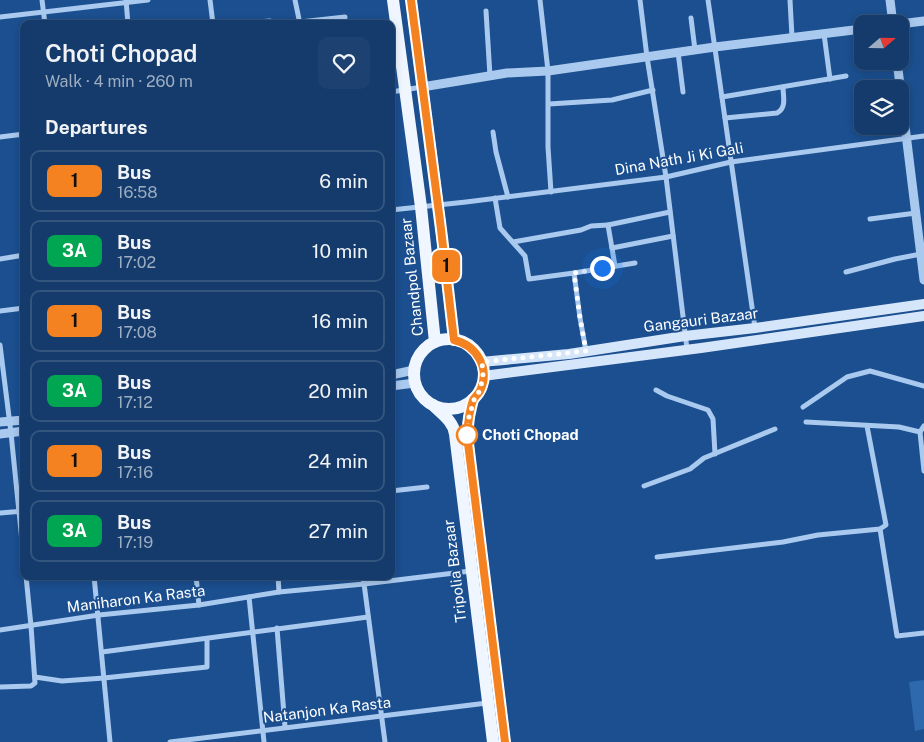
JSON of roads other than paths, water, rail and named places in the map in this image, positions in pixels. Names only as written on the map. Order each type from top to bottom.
[{"type":"main road","name":"Chandpol Bazaar","points":[[393,0],[421,207],[435,342]]},
{"type":"main road","points":[[411,0],[454,340]]},
{"type":"main road","name":"Gangauri Bazaar","points":[[482,362],[586,351],[924,304]]},
{"type":"main road","points":[[483,376],[924,316]]},
{"type":"main road","points":[[447,339],[461,342],[473,349],[482,362],[483,376],[480,390],[474,400],[464,406],[454,409],[443,409],[433,406],[419,392],[415,383],[414,370],[417,360],[423,351],[435,342],[447,339]]},
{"type":"main road","name":"Tripolia Bazaar","points":[[474,400],[469,417],[467,435],[488,702],[493,742]]},
{"type":"main road","name":"Tripolia Bazaar","points":[[433,406],[454,427],[505,742]]},
{"type":"street","points":[[42,0],[44,20]]},
{"type":"street","points":[[0,17],[148,0]]},
{"type":"street","points":[[210,0],[212,20]]},
{"type":"street","points":[[295,0],[299,20]]},
{"type":"street","points":[[540,0],[548,71],[548,147],[551,192]]},
{"type":"street","points":[[640,0],[666,177],[687,349]]},
{"type":"street","points":[[708,0],[755,328]]},
{"type":"street","points":[[790,0],[792,38]]},
{"type":"street","points":[[890,0],[892,15]]},
{"type":"street","points":[[126,2],[128,20]]},
{"type":"street","points":[[486,11],[490,76]]},
{"type":"street","points":[[322,20],[345,17]]},
{"type":"street","points":[[691,18],[695,50]]},
{"type":"street","points":[[909,23],[924,21]]},
{"type":"street","points":[[395,91],[507,73],[548,71],[647,56],[854,30]]},
{"type":"street","points":[[824,34],[830,79]]},
{"type":"street","points":[[678,52],[683,92]]},
{"type":"street","points":[[898,70],[924,280]]},
{"type":"street","points":[[722,97],[846,76]]},
{"type":"street","points":[[725,118],[778,113],[784,106],[783,86]]},
{"type":"street","points":[[549,104],[612,100],[653,90]]},
{"type":"street","points":[[493,132],[496,152],[508,197]]},
{"type":"street","points":[[0,137],[20,134]]},
{"type":"street","name":"Dina Nath Ji Ki Gali","points":[[395,210],[666,177],[731,162],[924,136]]},
{"type":"street","points":[[495,198],[500,228],[526,259],[530,278],[635,263]]},
{"type":"street","points":[[513,242],[670,212]]},
{"type":"street","points":[[870,218],[916,213]]},
{"type":"street","points":[[608,224],[615,266]]},
{"type":"street","points":[[612,248],[673,236]]},
{"type":"street","points":[[846,272],[921,254]]},
{"type":"street","points":[[0,259],[20,255]]},
{"type":"street","points":[[574,273],[586,351]]},
{"type":"street","points":[[0,311],[20,308]]},
{"type":"street","points":[[0,345],[5,422],[11,433],[20,503]]},
{"type":"street","points":[[395,373],[414,370]]},
{"type":"street","points":[[803,407],[847,377],[870,371],[924,386]]},
{"type":"street","points":[[395,386],[415,383]]},
{"type":"street","points":[[656,390],[667,396],[708,410],[713,419],[715,454]]},
{"type":"street","points":[[5,422],[20,420]]},
{"type":"street","points":[[806,422],[899,428],[920,432]]},
{"type":"street","points":[[656,558],[783,542],[818,535],[880,529],[886,525],[866,426]]},
{"type":"street","points":[[924,426],[920,432],[924,471]]},
{"type":"street","points":[[644,486],[690,469],[704,458],[775,429]]},
{"type":"street","points":[[0,434],[20,432]]},
{"type":"street","points":[[395,491],[428,487]]},
{"type":"street","points":[[0,513],[20,511]]},
{"type":"street","points":[[880,529],[897,636],[924,633]]},
{"type":"street","name":"Maniharon Ka Rasta","points":[[0,630],[99,615],[199,605],[279,592],[478,571]]},
{"type":"street","points":[[0,687],[31,686],[35,683],[26,580]]},
{"type":"street","points":[[95,580],[110,742]]},
{"type":"street","points":[[196,580],[199,605]]},
{"type":"street","points":[[278,580],[279,592]]},
{"type":"street","points":[[364,580],[384,742]]},
{"type":"street","points":[[249,597],[264,742]]},
{"type":"street","points":[[102,652],[368,617]]},
{"type":"street","points":[[277,628],[285,727]]},
{"type":"street","points":[[35,677],[62,681],[207,667],[206,639]]},
{"type":"street","name":"Natanjon Ka Rasta","points":[[170,742],[488,702]]},
{"type":"place","name":"Choti Chopad","points":[[467,435]]}]
